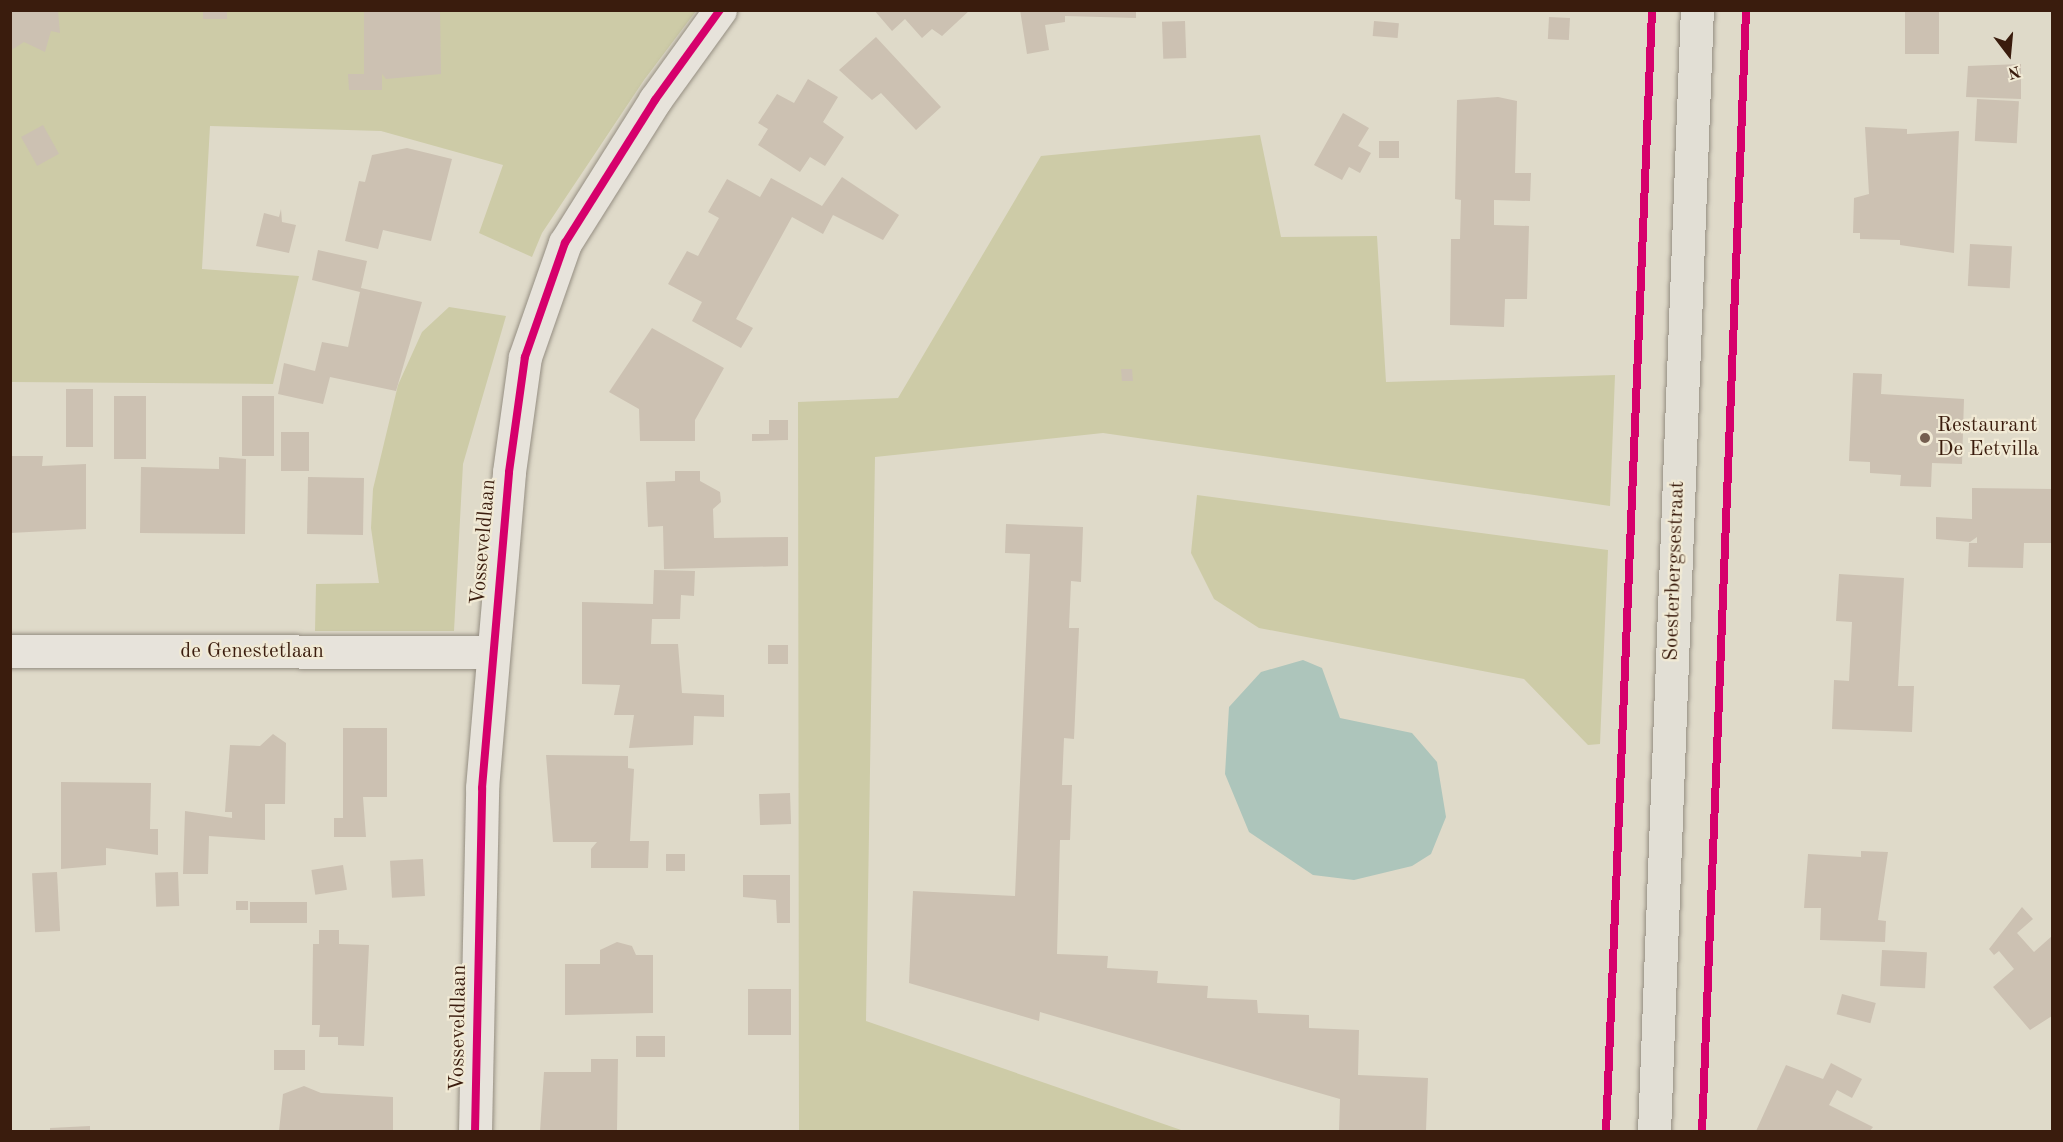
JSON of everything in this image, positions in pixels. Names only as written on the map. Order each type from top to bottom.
[{"type":"main road","name":"Soesterbergsestraat","points":[[1654,1131],[1697,10]]},
{"type":"street","name":"Vosseveldlaan","points":[[475,1131],[482,788],[493,652],[525,357],[565,243],[655,100],[720,10]]},
{"type":"street","name":"de Genestetlaan","points":[[10,651],[493,652]]},
{"type":"shaded area","points":[[11,11],[696,11],[644,80],[542,233],[532,257],[479,233],[503,165],[381,131],[210,126],[202,269],[299,276],[273,384],[11,382]]},
{"type":"shaded area","points":[[1260,135],[1281,237],[1377,236],[1386,382],[1615,375],[1610,506],[1103,433],[875,457],[866,1021],[1184,1131],[799,1131],[798,402],[898,398],[1041,156]]},
{"type":"shaded area","points":[[449,307],[506,316],[463,464],[454,631],[315,631],[316,584],[379,583],[371,528],[373,489],[398,385],[422,332]]},
{"type":"shaded area","points":[[1197,495],[1608,550],[1600,744],[1588,745],[1524,679],[1259,628],[1214,599],[1191,553]]},
{"type":"shaded area","points":[[1303,660],[1322,668],[1340,718],[1412,733],[1437,762],[1446,817],[1431,854],[1412,866],[1354,880],[1313,875],[1249,832],[1225,774],[1229,707],[1261,672]]},
{"type":"building","points":[[10,10],[58,10],[60,33],[51,31],[45,52],[24,42],[10,51]]},
{"type":"building","points":[[203,10],[227,10],[227,19],[203,19]]},
{"type":"building","points":[[364,10],[440,10],[441,74],[386,79],[382,74],[382,90],[349,90],[348,74],[364,74]]},
{"type":"building","points":[[874,10],[970,10],[942,36],[932,29],[922,38],[905,19],[892,31]]},
{"type":"building","points":[[1020,10],[1136,10],[1136,18],[1065,16],[1065,22],[1045,25],[1049,50],[1027,54]]},
{"type":"building","points":[[1905,10],[1939,10],[1939,54],[1905,54]]},
{"type":"building","points":[[1549,17],[1570,18],[1569,40],[1548,39]]},
{"type":"building","points":[[1185,21],[1186,58],[1163,59],[1162,22]]},
{"type":"building","points":[[1374,21],[1399,23],[1398,38],[1373,36]]},
{"type":"building","points":[[876,37],[941,107],[916,130],[881,93],[872,100],[839,70]]},
{"type":"building","points":[[2021,64],[2021,99],[1966,97],[1968,66]]},
{"type":"building","points":[[808,79],[838,97],[823,122],[844,137],[825,166],[810,157],[800,172],[758,145],[768,129],[758,123],[777,94],[794,103]]},
{"type":"building","points":[[1498,97],[1517,101],[1515,173],[1531,173],[1530,201],[1494,200],[1494,225],[1529,226],[1527,299],[1505,299],[1504,327],[1450,325],[1451,239],[1460,239],[1461,200],[1455,199],[1457,100]]},
{"type":"building","points":[[1977,99],[2019,101],[2017,143],[1975,141]]},
{"type":"building","points":[[1343,113],[1369,128],[1358,146],[1371,153],[1360,173],[1349,167],[1342,180],[1314,165]]},
{"type":"building","points":[[43,125],[59,154],[37,166],[21,137]]},
{"type":"building","points":[[1865,127],[1907,129],[1907,134],[1959,131],[1954,253],[1900,245],[1900,240],[1860,239],[1860,233],[1853,233],[1854,198],[1869,194]]},
{"type":"building","points":[[1379,141],[1399,141],[1399,158],[1379,158]]},
{"type":"building","points":[[407,148],[452,159],[431,241],[383,230],[378,249],[345,241],[359,181],[365,182],[372,155]]},
{"type":"building","points":[[842,177],[899,215],[883,240],[833,215],[823,234],[792,217],[736,319],[753,328],[741,348],[692,321],[702,302],[668,284],[687,251],[698,256],[719,218],[708,212],[727,179],[760,197],[771,178],[822,206]]},
{"type":"building","points":[[281,209],[282,222],[296,225],[289,253],[256,246],[264,213],[279,217]]},
{"type":"building","points":[[1970,244],[2012,246],[2010,288],[1968,286]]},
{"type":"building","points":[[318,250],[367,261],[361,288],[422,302],[396,391],[330,377],[323,404],[278,394],[284,363],[315,371],[322,342],[348,347],[360,292],[312,280]]},
{"type":"building","points":[[652,328],[724,368],[695,420],[695,441],[640,441],[639,409],[609,392]]},
{"type":"building","points":[[1121,369],[1132,369],[1133,381],[1122,381]]},
{"type":"building","points":[[1853,373],[1882,374],[1881,394],[1964,399],[1962,464],[1932,463],[1931,487],[1900,486],[1901,475],[1870,473],[1870,462],[1849,461]]},
{"type":"building","points":[[66,389],[93,389],[93,447],[66,447]]},
{"type":"building","points":[[114,396],[146,396],[146,459],[114,459]]},
{"type":"building","points":[[242,396],[274,396],[274,456],[242,456]]},
{"type":"building","points":[[769,420],[788,420],[788,440],[752,441],[752,434],[769,434]]},
{"type":"building","points":[[281,432],[309,432],[309,471],[281,471]]},
{"type":"building","points":[[10,456],[43,456],[42,466],[86,464],[86,529],[10,533]]},
{"type":"building","points":[[219,457],[246,459],[245,534],[140,533],[141,467],[219,469]]},
{"type":"building","points":[[675,471],[700,471],[700,481],[720,492],[721,502],[713,509],[714,538],[788,537],[788,566],[664,569],[663,526],[648,527],[646,482],[675,481]]},
{"type":"building","points":[[308,477],[364,478],[363,535],[307,534]]},
{"type":"building","points":[[1972,488],[2052,489],[2052,543],[2024,543],[2023,568],[1968,567],[1969,543],[1977,543],[1977,537],[1970,542],[1936,539],[1936,517],[1972,519]]},
{"type":"building","points":[[1006,524],[1083,527],[1081,582],[1071,581],[1069,628],[1079,628],[1074,739],[1064,738],[1062,785],[1072,785],[1070,840],[1060,840],[1057,954],[1108,956],[1107,968],[1158,971],[1157,983],[1208,986],[1207,998],[1257,1000],[1258,1013],[1309,1015],[1309,1028],[1359,1030],[1358,1075],[1428,1078],[1426,1131],[1339,1131],[1340,1099],[1040,1012],[1039,1021],[909,983],[913,891],[1015,896],[1030,554],[1005,553]]},
{"type":"building","points":[[654,570],[695,571],[694,596],[681,595],[680,619],[652,619],[651,644],[678,644],[682,693],[724,695],[724,717],[694,716],[693,745],[629,748],[634,715],[614,715],[620,685],[582,684],[582,602],[653,604]]},
{"type":"building","points":[[1839,574],[1904,578],[1898,686],[1914,686],[1912,732],[1832,729],[1834,680],[1849,681],[1852,622],[1836,621]]},
{"type":"building","points":[[768,645],[788,645],[788,664],[768,664]]},
{"type":"building","points":[[343,728],[387,728],[387,797],[363,797],[366,837],[334,837],[334,818],[343,818]]},
{"type":"building","points":[[273,734],[286,743],[285,804],[265,804],[265,840],[209,836],[208,874],[183,874],[185,811],[232,818],[232,812],[225,812],[230,745],[260,746]]},
{"type":"building","points":[[546,755],[628,756],[628,768],[634,769],[630,841],[649,841],[648,868],[591,868],[591,849],[597,842],[553,842]]},
{"type":"building","points":[[61,782],[151,783],[150,829],[158,829],[158,855],[106,848],[106,865],[61,869]]},
{"type":"building","points":[[790,793],[791,824],[760,825],[759,794]]},
{"type":"building","points":[[1861,851],[1888,852],[1878,920],[1886,921],[1885,942],[1820,940],[1821,908],[1804,908],[1808,854],[1861,857]]},
{"type":"building","points":[[666,854],[685,854],[685,871],[666,871]]},
{"type":"building","points":[[423,859],[425,896],[392,898],[390,861]]},
{"type":"building","points":[[343,865],[347,890],[315,895],[311,870]]},
{"type":"building","points":[[57,872],[60,931],[35,932],[32,873]]},
{"type":"building","points":[[178,872],[179,906],[156,907],[155,873]]},
{"type":"building","points":[[743,875],[790,875],[790,923],[777,923],[776,900],[743,897]]},
{"type":"building","points":[[236,901],[248,901],[248,910],[236,910]]},
{"type":"building","points":[[250,902],[307,902],[307,923],[250,923]]},
{"type":"building","points":[[2022,907],[2033,919],[2017,933],[2034,952],[2052,936],[2052,1016],[2030,1030],[1993,987],[2014,969],[1999,951],[1994,955],[1989,949]]},
{"type":"building","points":[[319,930],[339,930],[339,944],[369,945],[364,1046],[338,1045],[338,1037],[319,1037],[320,1025],[312,1025],[313,944],[319,944]]},
{"type":"building","points":[[617,942],[632,946],[636,955],[653,955],[653,1013],[565,1015],[565,964],[600,964],[600,950]]},
{"type":"building","points":[[1882,950],[1927,952],[1925,988],[1880,986]]},
{"type":"building","points":[[748,989],[791,989],[791,1035],[748,1035]]},
{"type":"building","points":[[1842,994],[1876,1003],[1870,1023],[1837,1014]]},
{"type":"building","points":[[636,1036],[665,1036],[665,1057],[636,1057]]},
{"type":"building","points":[[274,1050],[305,1050],[305,1070],[274,1070]]},
{"type":"building","points":[[591,1059],[618,1059],[617,1131],[540,1131],[544,1072],[591,1072]]},
{"type":"building","points":[[1831,1063],[1862,1079],[1852,1098],[1837,1090],[1829,1105],[1873,1127],[1870,1131],[1756,1131],[1786,1065],[1823,1079]]},
{"type":"building","points":[[304,1086],[321,1093],[393,1097],[393,1131],[279,1131],[283,1094]]},
{"type":"building","points":[[90,1126],[90,1131],[50,1131],[50,1128]]},
{"type":"cycle path","points":[[475,1132],[482,788],[509,472],[525,357],[565,243],[655,100],[720,10]]},
{"type":"cycle path","points":[[1606,1132],[1652,10]]},
{"type":"cycle path","points":[[1702,1132],[1746,10]]},
{"type":"place","name":"Restaurant De Eetvilla","points":[[1925,438]]}]
